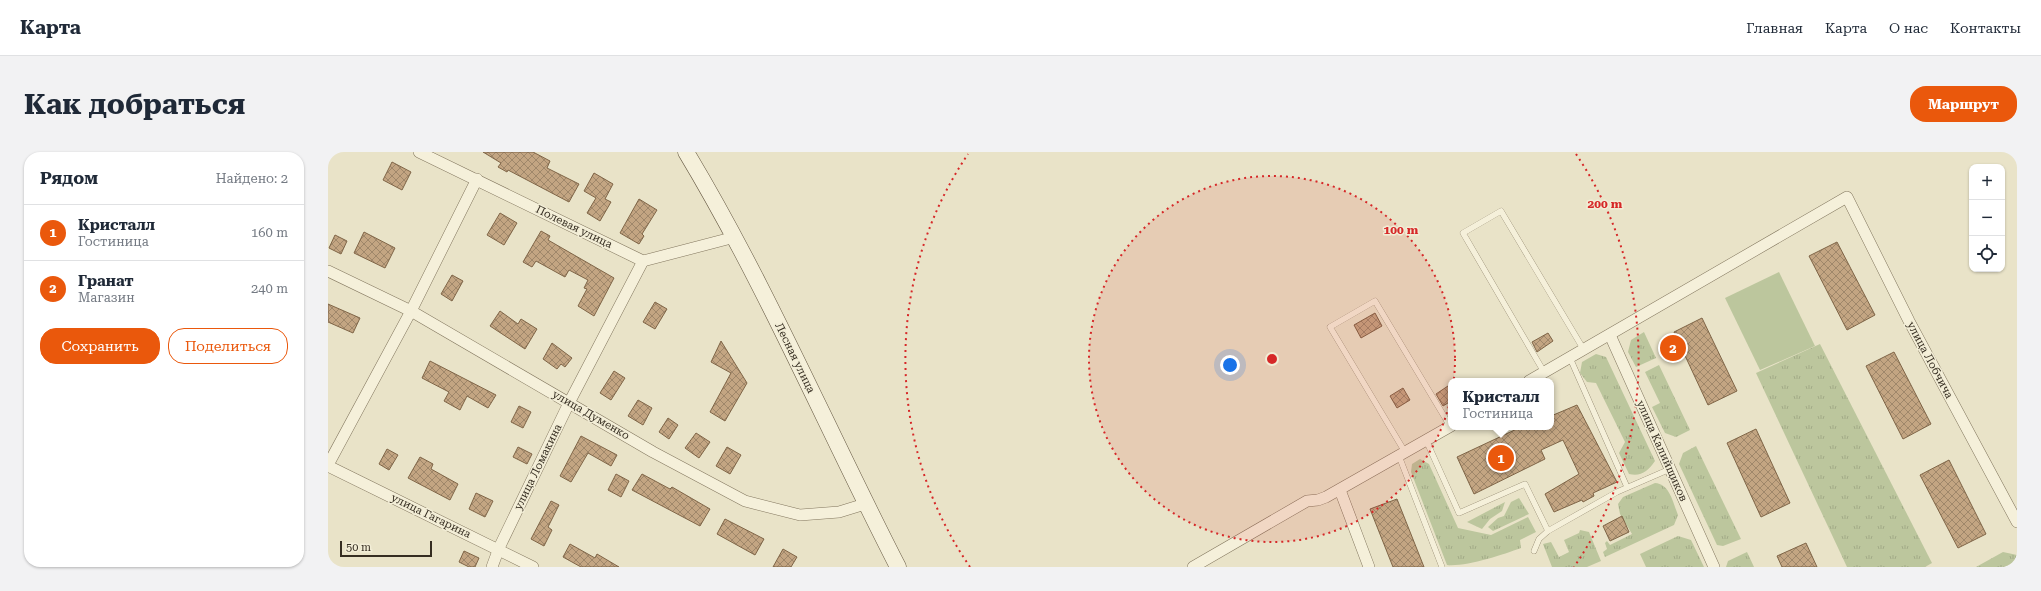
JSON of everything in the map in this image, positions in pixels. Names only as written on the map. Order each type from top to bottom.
[{"type":"street","name":"Полевая улица","points":[[419,152],[643,261]]},
{"type":"street","name":"Лесная улица","points":[[686,152],[735,237],[791,348],[865,504],[898,567]]},
{"type":"street","points":[[328,465],[411,311],[477,179]]},
{"type":"street","name":"улица Лобчича","points":[[1610,335],[1847,197],[1909,321],[2017,522]]},
{"type":"street","points":[[643,261],[735,237]]},
{"type":"street","name":"улица Ломакина","points":[[492,567],[499,548],[569,402],[643,261]]},
{"type":"street","name":"улица Думенко","points":[[328,271],[411,311],[653,452],[745,501],[800,515],[839,512],[865,504]]},
{"type":"street","points":[[1534,378],[1610,335]]},
{"type":"street","name":"улица Калийщиков","points":[[1610,335],[1714,567]]},
{"type":"street","points":[[1193,567],[1306,501],[1318,500],[1340,490],[1448,428]]},
{"type":"street","name":"улица Гагарина","points":[[328,465],[499,548],[533,567]]},
{"type":"street","points":[[1340,490],[1369,567]]},
{"type":"lane","points":[[1544,372],[1463,233],[1501,211],[1584,350]]},
{"type":"lane","points":[[1442,567],[1402,454],[1330,328],[1375,301],[1448,421]]},
{"type":"lane","points":[[1570,358],[1627,487]]},
{"type":"lane","points":[[1426,440],[1459,513],[1525,484],[1548,531]]},
{"type":"lane","points":[[1534,551],[1538,539],[1548,531],[1627,487],[1670,469]]},
{"type":"green space","points":[[1779,272],[1815,346],[1760,370],[1725,298]]},
{"type":"green space","points":[[1644,332],[1656,358],[1636,367],[1628,352],[1631,340]]},
{"type":"green space","points":[[1820,344],[1932,563],[1925,567],[1847,567],[1756,373]]},
{"type":"green space","points":[[1596,354],[1606,357],[1655,461],[1650,468],[1641,474],[1629,474],[1619,453],[1625,442],[1596,383],[1587,382],[1580,373],[1582,362]]},
{"type":"green space","points":[[1659,365],[1690,430],[1676,437],[1665,433],[1652,407],[1660,403],[1645,372]]},
{"type":"green space","points":[[1696,446],[1741,539],[1723,546],[1717,545],[1679,464],[1683,453]]},
{"type":"green space","points":[[1420,459],[1429,464],[1458,528],[1491,535],[1528,517],[1536,532],[1520,540],[1521,548],[1474,562],[1447,565],[1411,472],[1412,464]]},
{"type":"green space","points":[[1655,483],[1660,484],[1668,490],[1678,515],[1674,525],[1605,557],[1603,552],[1607,549],[1605,543],[1607,541],[1610,545],[1632,534],[1620,514],[1618,504],[1623,497]]},
{"type":"green space","points":[[1519,498],[1529,514],[1493,531],[1488,527],[1498,518],[1504,516],[1511,502]]},
{"type":"green space","points":[[1505,502],[1502,511],[1490,519],[1482,529],[1467,522]]},
{"type":"green space","points":[[1580,530],[1589,532],[1601,561],[1587,567],[1552,567],[1543,544],[1551,542],[1559,557],[1569,552],[1564,540],[1579,533]]},
{"type":"green space","points":[[1678,536],[1691,540],[1704,567],[1646,567],[1640,554]]},
{"type":"green space","points":[[1747,552],[1754,567],[1726,567],[1728,561]]},
{"type":"green space","points":[[2003,552],[2017,555],[2017,567],[1976,567]]},
{"type":"building","points":[[483,152],[533,152],[550,161],[547,168],[579,184],[569,202],[508,170],[507,172],[498,167],[501,163]]},
{"type":"building","points":[[392,162],[411,172],[402,190],[383,180]]},
{"type":"building","points":[[594,173],[613,184],[605,199],[611,202],[600,221],[587,213],[596,198],[584,191]]},
{"type":"building","points":[[639,199],[657,210],[642,234],[644,236],[639,244],[620,233]]},
{"type":"building","points":[[500,213],[517,223],[504,245],[487,235]]},
{"type":"building","points":[[541,231],[550,236],[548,240],[614,278],[594,316],[578,306],[587,289],[584,288],[588,280],[569,270],[565,277],[536,261],[532,267],[523,262]]},
{"type":"building","points":[[364,232],[395,248],[385,268],[354,253]]},
{"type":"building","points":[[335,235],[347,241],[341,254],[329,248]]},
{"type":"building","points":[[1837,242],[1875,315],[1847,330],[1809,256]]},
{"type":"building","points":[[452,275],[463,281],[452,301],[441,294]]},
{"type":"building","points":[[655,302],[667,309],[655,329],[643,322]]},
{"type":"building","points":[[328,304],[360,318],[353,333],[328,322]]},
{"type":"building","points":[[500,311],[518,324],[521,319],[537,329],[525,349],[490,326]]},
{"type":"building","points":[[1375,313],[1382,326],[1361,338],[1354,325]]},
{"type":"building","points":[[1702,318],[1737,391],[1708,405],[1674,332]]},
{"type":"building","points":[[1548,333],[1553,341],[1537,352],[1532,342]]},
{"type":"building","points":[[721,341],[747,383],[725,421],[710,412],[731,373],[711,362]]},
{"type":"building","points":[[552,343],[572,358],[565,367],[561,364],[557,369],[543,359]]},
{"type":"building","points":[[1894,352],[1931,424],[1903,439],[1866,366]]},
{"type":"building","points":[[430,361],[496,395],[488,408],[467,396],[460,410],[444,401],[449,392],[422,378]]},
{"type":"building","points":[[614,371],[625,378],[611,400],[600,393]]},
{"type":"building","points":[[1448,386],[1448,403],[1443,406],[1436,394]]},
{"type":"building","points":[[1403,388],[1410,400],[1397,408],[1390,396]]},
{"type":"building","points":[[638,400],[652,408],[643,425],[628,416]]},
{"type":"building","points":[[1577,405],[1617,482],[1593,493],[1594,496],[1583,502],[1582,500],[1554,512],[1545,494],[1579,474],[1563,440],[1541,450],[1545,459],[1474,494],[1457,457],[1515,430],[1554,430],[1554,415]]},
{"type":"building","points":[[519,406],[531,412],[523,428],[511,422]]},
{"type":"building","points":[[668,418],[678,425],[669,439],[659,432]]},
{"type":"building","points":[[1756,429],[1790,503],[1761,517],[1727,443]]},
{"type":"building","points":[[696,433],[710,442],[699,458],[685,448]]},
{"type":"building","points":[[581,436],[617,455],[611,466],[588,453],[571,482],[560,476]]},
{"type":"building","points":[[518,447],[532,454],[527,464],[513,457]]},
{"type":"building","points":[[727,447],[741,455],[730,474],[716,466]]},
{"type":"building","points":[[387,449],[398,455],[389,470],[379,464]]},
{"type":"building","points":[[420,457],[433,464],[431,469],[458,484],[450,500],[408,478]]},
{"type":"building","points":[[1949,460],[1986,534],[1958,548],[1920,475]]},
{"type":"building","points":[[616,474],[629,481],[621,497],[608,490]]},
{"type":"building","points":[[642,474],[670,489],[672,487],[710,509],[700,526],[632,490]]},
{"type":"building","points":[[476,493],[493,501],[485,517],[469,509]]},
{"type":"building","points":[[1397,499],[1424,567],[1393,567],[1370,509]]},
{"type":"building","points":[[551,501],[559,505],[548,527],[552,530],[544,546],[531,539]]},
{"type":"building","points":[[1622,516],[1629,532],[1610,541],[1603,526]]},
{"type":"building","points":[[725,519],[764,539],[755,555],[717,534]]},
{"type":"building","points":[[1806,543],[1817,567],[1782,567],[1777,556]]},
{"type":"building","points":[[570,544],[595,558],[597,554],[619,567],[581,567],[563,557]]},
{"type":"building","points":[[783,549],[797,557],[791,567],[773,567]]},
{"type":"building","points":[[464,551],[479,558],[475,567],[469,567],[459,562]]},
{"type":"place","name":"Гранат","points":[[1673,348]]},
{"type":"place","name":"Кристалл","points":[[1501,458]]}]
